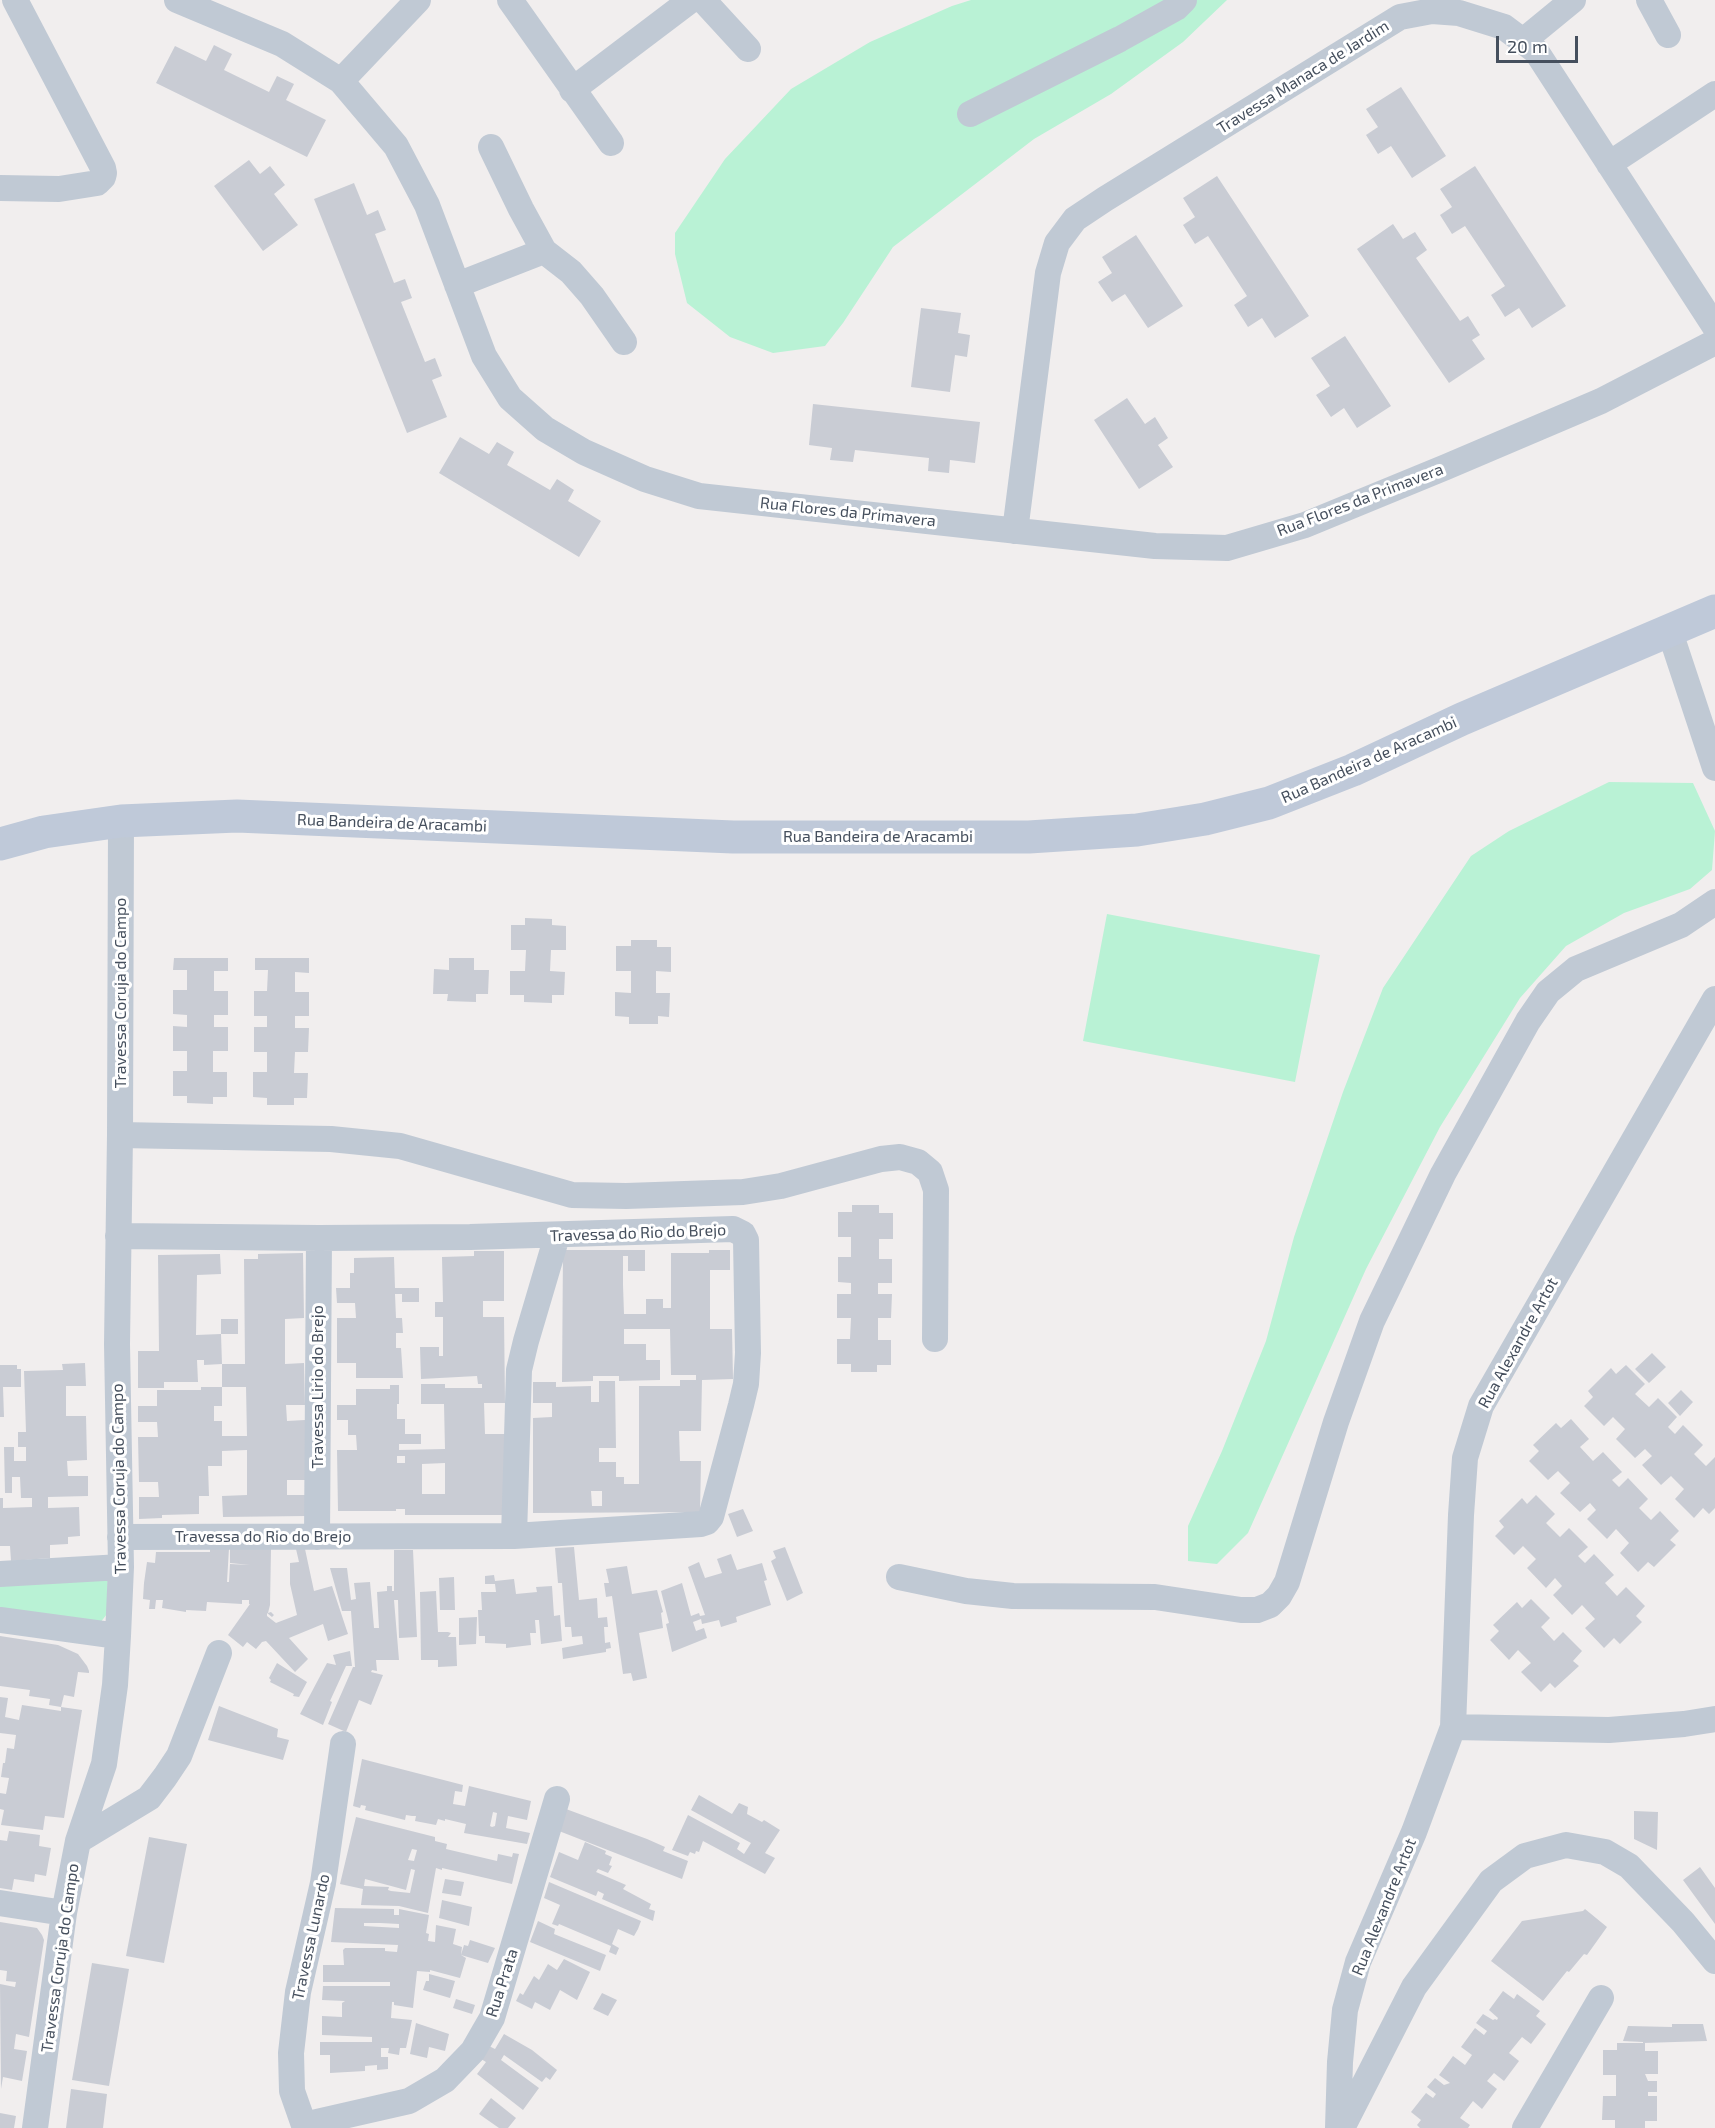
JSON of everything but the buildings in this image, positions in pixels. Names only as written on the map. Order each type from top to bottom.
[{"type":"main road","name":"Rua Bandeira de Aracambi","points":[[0,844],[44,832],[121,821],[237,816],[733,837],[1029,837],[1137,830],[1205,819],[1269,803],[1353,770],[1462,719],[1715,610]]},
{"type":"street","points":[[0,188],[69,187],[97,183],[104,173],[15,0]]},
{"type":"street","name":"Rua Flores da Primavera","points":[[177,0],[282,44],[341,81],[396,146],[426,205],[484,356],[510,398],[545,429],[584,452],[645,479],[699,496],[1155,546],[1227,548],[1305,525],[1446,467],[1601,401],[1715,342]]},
{"type":"street","points":[[341,81],[418,0]]},
{"type":"street","points":[[510,0],[611,143]]},
{"type":"street","points":[[572,90],[691,0]]},
{"type":"street","points":[[703,0],[748,49]]},
{"type":"street","points":[[1523,41],[1573,0]]},
{"type":"street","points":[[1648,0],[1668,35]]},
{"type":"street","points":[[970,114],[1176,3]]},
{"type":"street","name":"Travessa Manaca de Jardim","points":[[1016,531],[1048,273],[1057,243],[1076,219],[1105,199],[1400,17],[1432,11],[1459,13],[1504,27],[1536,51],[1715,327]]},
{"type":"street","points":[[1610,164],[1715,94]]},
{"type":"street","points":[[491,147],[544,251],[571,272],[592,296],[624,342]]},
{"type":"street","points":[[457,285],[544,251]]},
{"type":"street","points":[[1670,629],[1715,768]]},
{"type":"street","name":"Travessa Coruja do Campo","points":[[35,2128],[64,1913],[78,1841],[104,1764],[115,1685],[121,1567],[117,1344],[121,821]]},
{"type":"street","points":[[899,1577],[966,1591],[1013,1596],[1155,1597],[1241,1610],[1257,1610],[1270,1605],[1279,1596],[1287,1582],[1336,1422],[1372,1321],[1443,1173],[1528,1021],[1548,992],[1576,969],[1681,924],[1715,902]]},
{"type":"street","name":"Rua Alexandre Artot","points":[[1340,2128],[1340,2062],[1345,2010],[1358,1962],[1414,1832],[1453,1727],[1465,1458],[1481,1406],[1715,999]]},
{"type":"street","points":[[120,1136],[331,1139],[400,1146],[572,1195],[626,1196],[743,1192],[781,1186],[900,1156],[918,1162],[930,1172],[936,1190],[935,1339]]},
{"type":"street","points":[[514,1536],[519,1370],[526,1341],[565,1236],[572,1195]]},
{"type":"street","name":"Travessa do Rio do Brejo","points":[[118,1236],[319,1238],[565,1236],[733,1229],[743,1234],[746,1240],[748,1353],[746,1384],[711,1516],[707,1522],[701,1524],[514,1536],[120,1537]]},
{"type":"street","name":"Travessa Lirio do Brejo","points":[[317,1537],[319,1238]]},
{"type":"street","points":[[0,1574],[121,1567]]},
{"type":"street","points":[[0,1620],[118,1636]]},
{"type":"street","points":[[78,1841],[148,1798],[165,1777],[178,1756],[219,1653]]},
{"type":"street","points":[[1453,1727],[1609,1730],[1715,1719]]},
{"type":"street","name":"Travessa Lunardo","points":[[304,2126],[292,2091],[291,2053],[298,1992],[323,1883],[343,1744]]},
{"type":"street","name":"Rua Prata","points":[[304,2126],[409,2101],[445,2080],[472,2051],[492,2018],[558,1799]]},
{"type":"street","points":[[1340,2128],[1414,1987],[1491,1881],[1525,1856],[1566,1845],[1605,1852],[1629,1866],[1683,1922],[1715,1961]]},
{"type":"street","points":[[0,1903],[64,1913]]},
{"type":"street","points":[[1525,2128],[1601,1998]]},
{"type":"green space","points":[[971,0],[1227,0],[1183,42],[1111,94],[1034,139],[893,247],[843,323],[825,346],[773,353],[730,337],[687,303],[675,254],[675,233],[725,159],[791,89],[870,42]]},
{"type":"green space","points":[[1609,782],[1693,783],[1715,831],[1712,870],[1690,889],[1624,913],[1566,946],[1520,998],[1440,1127],[1366,1269],[1248,1533],[1217,1564],[1188,1561],[1188,1526],[1222,1451],[1266,1341],[1294,1237],[1343,1092],[1383,988],[1471,856],[1509,831]]},
{"type":"green space","points":[[1107,914],[1320,955],[1295,1082],[1083,1041]]},
{"type":"green space","points":[[108,1578],[107,1614],[100,1623],[0,1616],[0,1582]]}]
